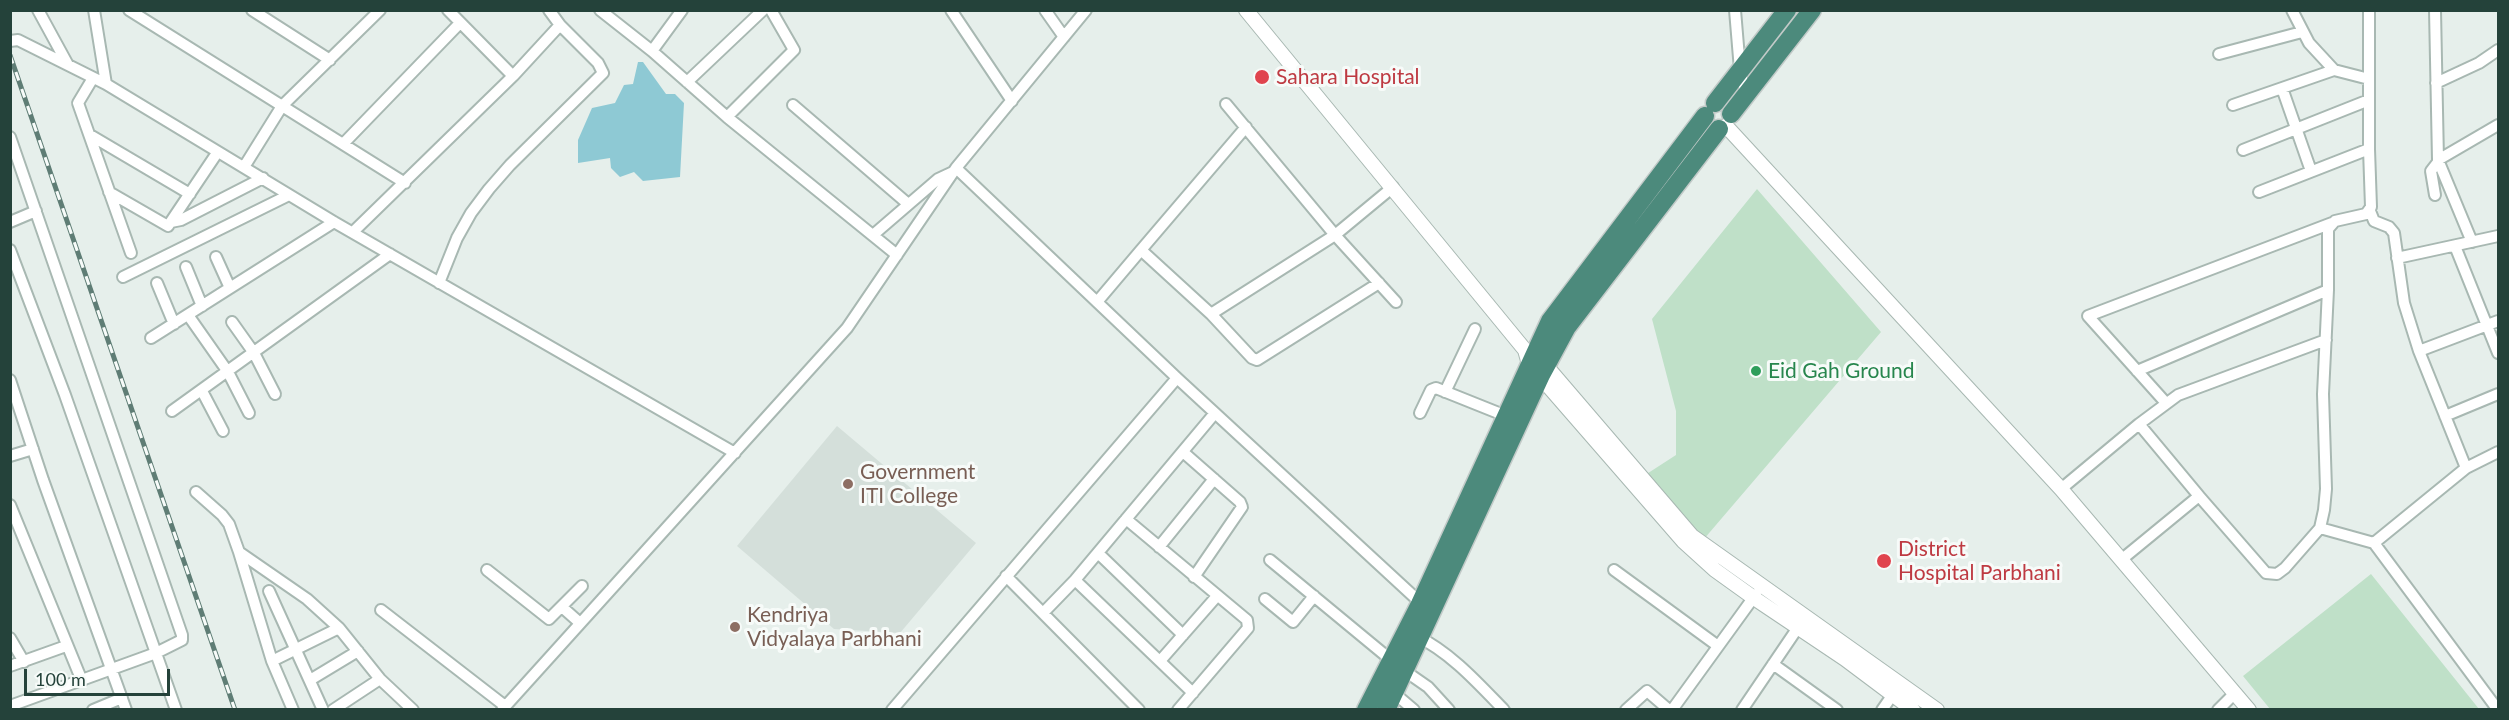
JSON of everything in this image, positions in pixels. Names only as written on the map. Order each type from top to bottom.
[{"type":"highway","points":[[1366,710],[1398,666],[1426,608],[1535,362],[1550,321],[1787,10]]},
{"type":"highway","points":[[1426,608],[1506,416],[1535,362],[1567,327],[1812,10]]},
{"type":"highway","points":[[1710,110],[1724,104],[1725,123]]},
{"type":"highway","points":[[1390,701],[1398,666]]},
{"type":"street","points":[[39,10],[69,65]]},
{"type":"street","points":[[94,10],[106,84]]},
{"type":"street","points":[[129,10],[405,183]]},
{"type":"street","points":[[252,10],[266,14],[330,60]]},
{"type":"street","points":[[244,167],[282,106],[380,10]]},
{"type":"street","points":[[448,10],[513,76]]},
{"type":"street","points":[[439,283],[457,238],[483,197],[510,165],[599,80],[603,73],[598,63],[560,25],[549,10]]},
{"type":"street","points":[[600,10],[897,255]]},
{"type":"street","points":[[652,51],[682,10]]},
{"type":"street","points":[[687,82],[763,10]]},
{"type":"street","points":[[727,117],[794,50],[771,10]]},
{"type":"street","points":[[951,10],[1012,101]]},
{"type":"street","points":[[1045,10],[1064,37]]},
{"type":"street","points":[[381,610],[504,708],[847,328],[955,170],[1086,10]]},
{"type":"street","points":[[1246,10],[1393,187],[1648,503],[1683,541],[1715,570],[1913,710]]},
{"type":"street","points":[[1735,10],[1740,70],[1746,94]]},
{"type":"street","points":[[2369,10],[2370,212],[2374,221],[2389,227],[2394,233],[2404,303],[2419,351],[2466,468]]},
{"type":"street","points":[[2435,10],[2438,161],[2472,242]]},
{"type":"street","points":[[2293,11],[2302,32],[2323,61],[2334,70],[2369,79]]},
{"type":"street","points":[[343,144],[460,23]]},
{"type":"street","points":[[353,232],[513,76],[560,25]]},
{"type":"street","points":[[2219,54],[2302,32]]},
{"type":"street","points":[[10,41],[18,40],[106,84],[334,222],[735,453]]},
{"type":"street","points":[[2436,83],[2479,63],[2499,50]]},
{"type":"street","points":[[2233,105],[2334,70]]},
{"type":"street","points":[[93,78],[78,103],[131,253]]},
{"type":"street","points":[[2282,88],[2311,171]]},
{"type":"street","points":[[2243,150],[2369,100]]},
{"type":"street","points":[[1226,104],[1335,235],[1396,302]]},
{"type":"street","points":[[793,105],[907,203]]},
{"type":"street","points":[[1725,123],[2061,489],[2249,710]]},
{"type":"street","points":[[2434,195],[2431,171],[2438,161],[2499,125]]},
{"type":"street","points":[[1097,302],[1246,127]]},
{"type":"street","points":[[90,135],[190,194]]},
{"type":"street","points":[[10,137],[182,635],[179,644],[10,706]]},
{"type":"street","points":[[2259,192],[2368,149]]},
{"type":"street","points":[[109,192],[166,226],[171,222],[217,153]]},
{"type":"street","points":[[873,235],[907,203],[940,178],[955,170]]},
{"type":"street","points":[[955,170],[1426,608]]},
{"type":"street","points":[[171,222],[181,220],[263,178]]},
{"type":"street","points":[[1211,314],[1335,235],[1393,187]]},
{"type":"street","points":[[123,277],[289,195]]},
{"type":"street","points":[[10,222],[36,211]]},
{"type":"street","points":[[2166,403],[2088,316],[2332,223],[2370,212]]},
{"type":"street","points":[[151,338],[334,222]]},
{"type":"street","points":[[2139,424],[2266,573],[2277,574],[2285,568],[2320,528],[2324,510],[2326,489],[2323,394],[2328,290],[2328,230],[2332,223]]},
{"type":"street","points":[[2397,258],[2499,236]]},
{"type":"street","points":[[2455,246],[2499,353]]},
{"type":"street","points":[[10,250],[65,394],[176,710]]},
{"type":"street","points":[[1141,250],[1211,314],[1252,358],[1257,360],[1378,283]]},
{"type":"street","points":[[172,411],[390,254]]},
{"type":"street","points":[[216,257],[230,288]]},
{"type":"street","points":[[186,267],[202,306]]},
{"type":"street","points":[[158,283],[174,324]]},
{"type":"street","points":[[2137,371],[2328,290]]},
{"type":"street","points":[[188,315],[228,372],[249,413]]},
{"type":"street","points":[[2419,351],[2499,321]]},
{"type":"street","points":[[232,322],[254,353],[275,394]]},
{"type":"street","points":[[1445,392],[1475,329]]},
{"type":"street","points":[[2061,489],[2139,424],[2178,395],[2326,340]]},
{"type":"street","points":[[1535,362],[1692,536],[1902,682],[1937,710]]},
{"type":"street","points":[[892,710],[1177,378]]},
{"type":"street","points":[[10,380],[124,704],[93,710]]},
{"type":"street","points":[[1420,413],[1431,390],[1436,388],[1506,416]]},
{"type":"street","points":[[202,391],[224,432]]},
{"type":"street","points":[[2445,416],[2497,397]]},
{"type":"street","points":[[1043,613],[1075,580],[1215,413]]},
{"type":"street","points":[[10,456],[33,449]]},
{"type":"street","points":[[1183,452],[1240,502],[1242,510],[1194,577]]},
{"type":"street","points":[[2374,543],[2466,468],[2498,454]]},
{"type":"street","points":[[1159,548],[1214,479]]},
{"type":"street","points":[[196,492],[225,519],[239,552],[272,661],[293,710]]},
{"type":"street","points":[[2121,560],[2199,496]]},
{"type":"street","points":[[10,505],[82,681]]},
{"type":"street","points":[[1126,519],[1247,620],[1248,628],[1178,710]]},
{"type":"street","points":[[2320,528],[2374,543],[2498,710]]},
{"type":"street","points":[[239,552],[307,599],[339,628],[380,679],[413,710]]},
{"type":"street","points":[[1098,553],[1183,635]]},
{"type":"street","points":[[1270,560],[1398,666],[1428,687],[1449,710]]},
{"type":"street","points":[[487,570],[546,619],[562,607],[582,586]]},
{"type":"street","points":[[1614,570],[1718,646]]},
{"type":"street","points":[[1006,576],[1139,710]]},
{"type":"street","points":[[1075,580],[1192,693]]},
{"type":"street","points":[[1626,710],[1647,691],[1670,710],[1762,585]]},
{"type":"street","points":[[269,591],[323,710]]},
{"type":"street","points":[[1160,661],[1217,596]]},
{"type":"street","points":[[1265,599],[1293,622],[1314,596]]},
{"type":"street","points":[[562,607],[580,624]]},
{"type":"street","points":[[1742,710],[1807,616]]},
{"type":"street","points":[[272,661],[339,628]]},
{"type":"street","points":[[1413,634],[1443,651],[1504,710]]},
{"type":"street","points":[[10,638],[24,662]]},
{"type":"street","points":[[10,666],[66,646]]},
{"type":"street","points":[[310,680],[358,651]]},
{"type":"street","points":[[1773,664],[1837,710]]},
{"type":"street","points":[[333,710],[349,705],[380,679]]},
{"type":"street","points":[[1882,710],[1902,682]]},
{"type":"street","points":[[2218,710],[2235,693]]},
{"type":"street","points":[[1390,701],[1414,710]]},
{"type":"shaded area","name":"Government ITI College","points":[[837,426],[976,543],[900,633],[834,629],[737,546]]},
{"type":"green space","name":"Eid Gah Ground","points":[[1757,189],[1881,332],[1704,539],[1642,477],[1676,455],[1676,411],[1652,319]]},
{"type":"green space","points":[[2371,574],[2479,709],[2270,709],[2243,676]]},
{"type":"water","points":[[638,62],[643,62],[666,94],[675,94],[684,103],[680,177],[643,181],[634,172],[620,177],[611,168],[610,158],[578,163],[578,140],[592,108],[615,103],[624,85],[633,84]]},
{"type":"railway","points":[[10,55],[235,710]]},
{"type":"place","name":"Sahara Hospital","points":[[1262,77]]},
{"type":"place","name":"Eid Gah Ground","points":[[1756,371]]},
{"type":"place","name":"Government ITI College","points":[[848,484]]},
{"type":"place","name":"District Hospital Parbhani","points":[[1884,561]]},
{"type":"place","name":"Kendriya Vidyalaya Parbhani","points":[[735,627]]}]
